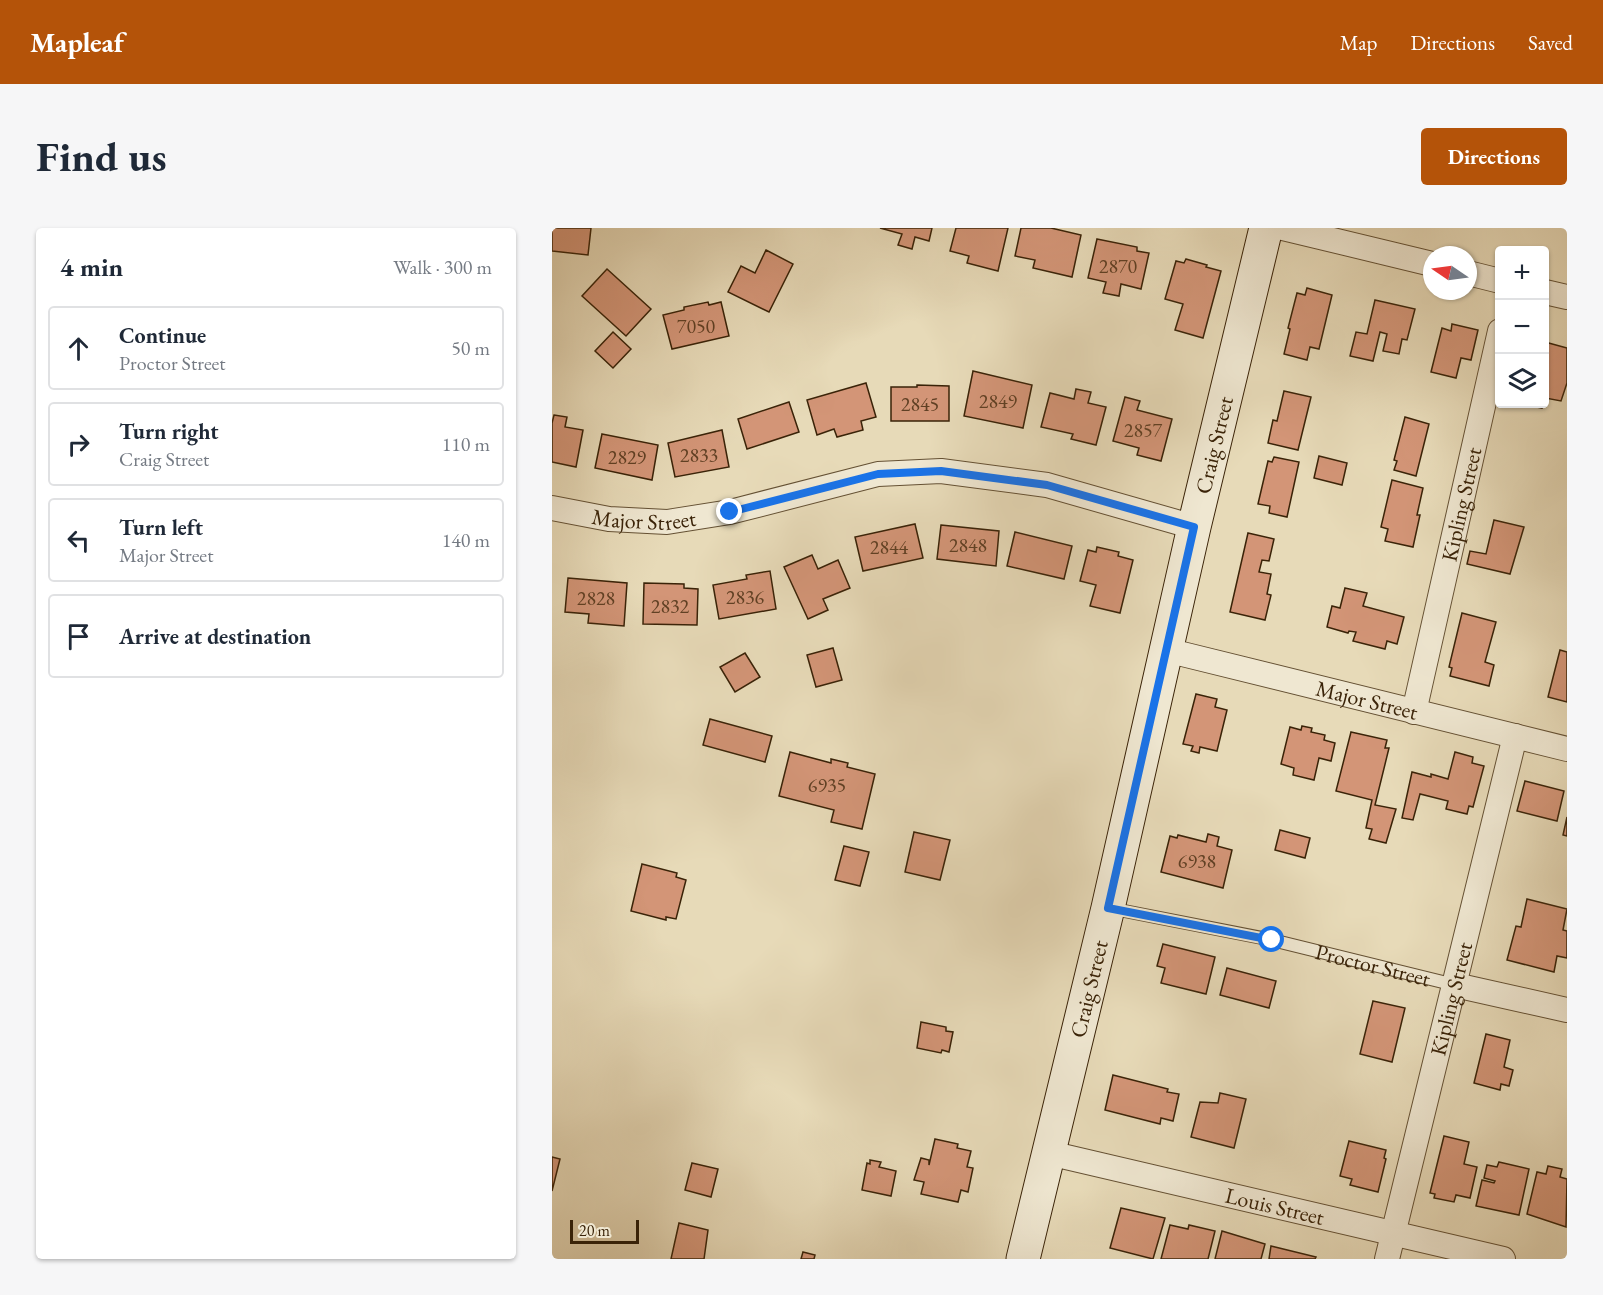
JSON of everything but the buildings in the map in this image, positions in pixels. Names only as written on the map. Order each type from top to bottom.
[{"type":"street","name":"Craig Street","points":[[1023,1259],[1108,908],[1194,527],[1266,228]]},
{"type":"street","points":[[1283,228],[1423,262]]},
{"type":"street","points":[[1477,275],[1495,280]]},
{"type":"street","points":[[1549,293],[1567,297]]},
{"type":"street","name":"Kipling Street","points":[[1414,712],[1495,353]]},
{"type":"street","name":"Major Street","points":[[552,508],[609,519],[667,522],[730,512],[878,474],[941,471],[1047,485],[1194,527]]},
{"type":"street","name":"Major Street","points":[[1166,650],[1567,749]]},
{"type":"street","name":"Kipling Street","points":[[1387,1259],[1515,736]]},
{"type":"street","name":"Proctor Street","points":[[1455,985],[1567,1010]]},
{"type":"street","name":"Louis Street","points":[[1049,1153],[1503,1259]]},
{"type":"lane","name":"Proctor Street","points":[[1108,908],[1272,940],[1455,985]]},
{"type":"route","points":[[730,512],[878,474],[941,471],[1047,485],[1194,527],[1108,908],[1272,940]]}]
